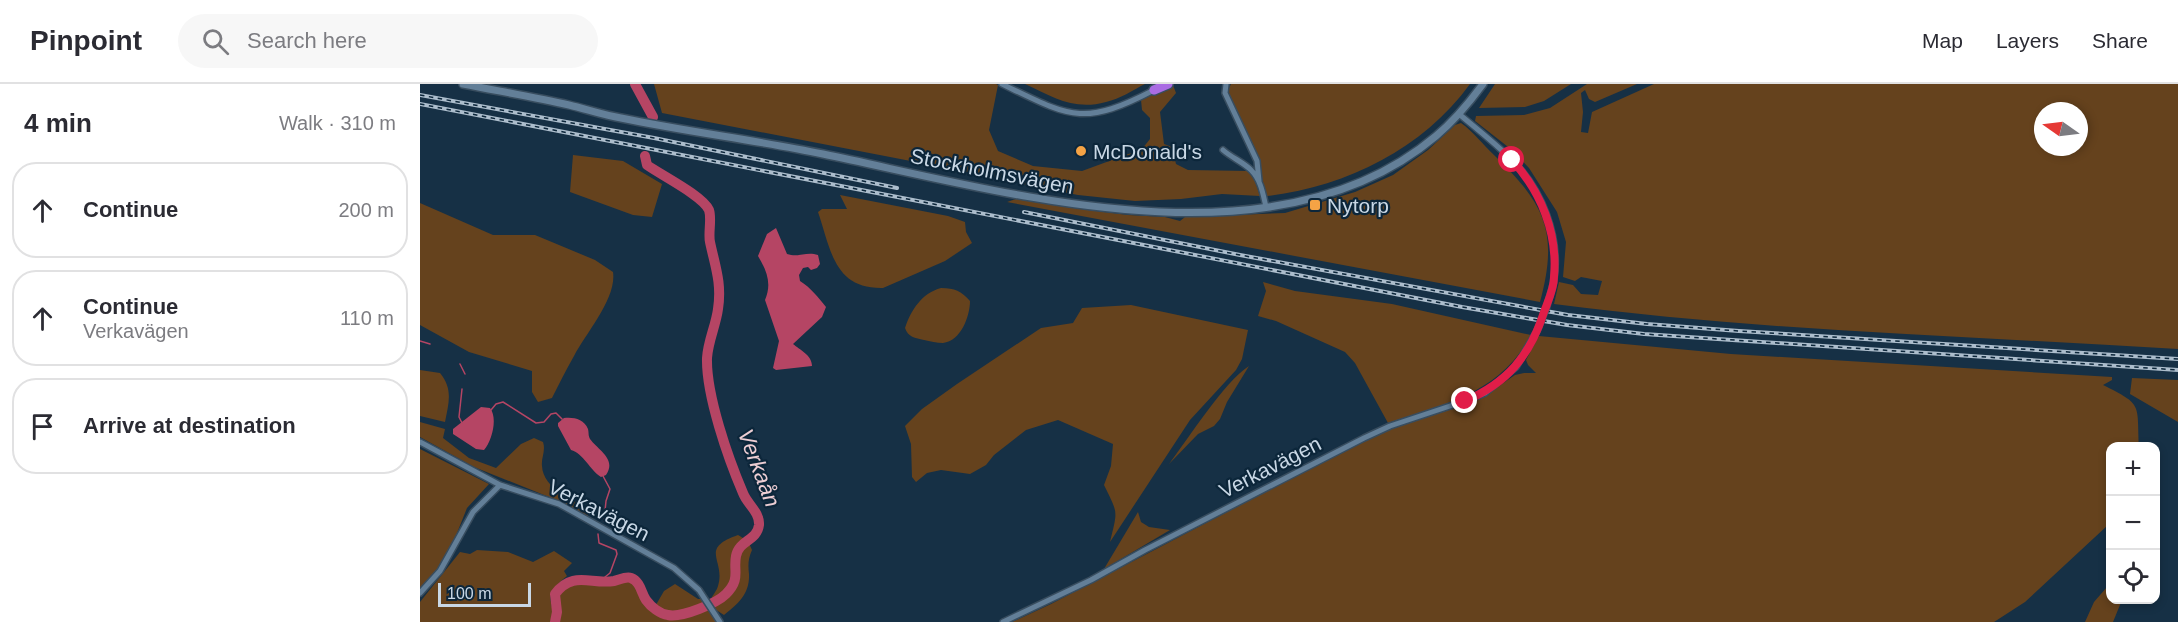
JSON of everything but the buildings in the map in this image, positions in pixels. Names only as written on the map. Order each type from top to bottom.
[{"type":"highway","points":[[1154,90],[1168,84]]},
{"type":"street","name":"Stockholmsvägen","points":[[463,84],[568,105],[619,118],[761,142],[1016,194],[1097,207],[1182,213],[1266,207],[1319,197],[1354,186],[1385,171],[1438,135],[1459,114],[1483,84]]},
{"type":"street","points":[[1002,84],[1058,111],[1083,114],[1107,111],[1154,90]]},
{"type":"street","points":[[1226,84],[1225,93],[1257,161],[1259,181],[1266,207]]},
{"type":"street","name":"Verkavägen","points":[[1003,622],[1091,580],[1364,438],[1390,426],[1485,393],[1516,367],[1537,331],[1554,279],[1555,251],[1547,215],[1532,185],[1512,160],[1459,114]]},
{"type":"street","points":[[1223,150],[1251,169],[1259,181]]},
{"type":"street","name":"Verkavägen","points":[[420,442],[500,484],[567,508],[674,568],[687,578],[704,597],[720,622]]},
{"type":"street","points":[[420,593],[440,572],[473,512],[500,484]]},
{"type":"shaded area","points":[[654,84],[996,84],[998,85],[989,130],[998,151],[1033,166],[1082,171],[1142,149],[1150,139],[1150,118],[1142,110],[1141,100],[1173,85],[1176,93],[1160,112],[1164,144],[1172,147],[1176,164],[1188,170],[1249,171],[1260,196],[1222,194],[1135,201],[1078,195],[1023,184],[1026,180],[1021,177],[1019,182],[662,113]]},
{"type":"shaded area","points":[[1025,84],[1145,84],[1111,101],[1084,105],[1054,98]]},
{"type":"shaded area","points":[[1231,84],[1470,84],[1429,128],[1406,146],[1380,161],[1325,184],[1267,196],[1262,183],[1260,161],[1230,99],[1228,90]]},
{"type":"shaded area","points":[[1495,84],[1571,84],[1544,101],[1525,107],[1479,108]]},
{"type":"shaded area","points":[[1587,84],[1637,84],[1595,102],[1589,99],[1585,90],[1581,93],[1583,112],[1581,132],[1588,133],[1592,112],[1654,84],[2178,84],[2178,349],[1788,327],[1554,304],[1559,282],[1573,285],[1581,294],[1598,295],[1602,281],[1581,277],[1575,281],[1563,277],[1566,242],[1557,212],[1529,168],[1512,150],[1475,121],[1476,116],[1524,115],[1550,108]]},
{"type":"shaded area","points":[[1461,123],[1511,173],[1536,205],[1547,238],[1548,256],[1540,302],[1007,202],[1019,198],[1080,209],[1165,217],[1180,221],[1185,217],[1285,213],[1355,192],[1393,175],[1428,150],[1455,125]]},
{"type":"shaded area","points":[[573,155],[623,161],[662,184],[652,217],[633,215],[570,192]]},
{"type":"shaded area","points":[[840,195],[948,216],[965,222],[966,232],[972,243],[945,261],[883,288],[867,287],[854,282],[837,265],[818,212],[822,209],[847,209]]},
{"type":"shaded area","points":[[420,203],[493,235],[535,235],[595,260],[613,272],[613,282],[606,304],[574,356],[552,398],[538,402],[532,392],[532,371],[469,352],[420,325]]},
{"type":"shaded area","points":[[776,228],[787,254],[818,255],[820,264],[817,268],[811,270],[808,267],[803,268],[799,275],[800,281],[826,307],[822,317],[793,344],[808,356],[812,366],[776,370],[773,368],[779,341],[765,300],[768,278],[758,256],[767,234]]},
{"type":"shaded area","points":[[1263,282],[1295,291],[1392,304],[1531,335],[1504,371],[1487,383],[1450,402],[1388,423],[1355,363],[1345,352],[1276,321],[1258,316],[1266,291]]},
{"type":"shaded area","points":[[941,288],[957,291],[970,301],[963,327],[955,338],[943,343],[915,338],[905,328],[910,315],[923,298]]},
{"type":"shaded area","points":[[1131,305],[1248,330],[1242,359],[1236,370],[1190,420],[1110,542],[1115,512],[1104,485],[1111,466],[1113,444],[1058,420],[1026,430],[994,455],[986,465],[970,474],[941,470],[927,473],[916,482],[912,477],[911,444],[905,426],[922,409],[1041,328],[1073,323],[1082,308]]},
{"type":"shaded area","points":[[1539,336],[1731,354],[2112,377],[2112,380],[2103,385],[2125,397],[2135,407],[2139,442],[2106,442],[2106,527],[2025,602],[1994,622],[1012,622],[1051,604],[1380,432],[1483,397],[1515,375],[1536,373],[1526,360]]},
{"type":"shaded area","points":[[1249,366],[1227,402],[1220,419],[1214,426],[1198,434],[1169,464],[1218,397]]},
{"type":"shaded area","points":[[420,370],[440,373],[447,385],[449,396],[445,422],[420,416]]},
{"type":"shaded area","points":[[2132,378],[2178,380],[2178,422],[2130,394]]},
{"type":"shaded area","points":[[481,407],[490,408],[494,418],[492,435],[484,450],[476,449],[453,434],[453,429]]},
{"type":"shaded area","points":[[564,418],[578,419],[584,423],[590,439],[608,459],[609,469],[606,475],[601,477],[579,454],[571,450],[558,426]]},
{"type":"shaded area","points":[[420,422],[445,429],[443,438],[469,458],[496,468],[521,444],[534,438],[543,442],[542,466],[548,481],[560,493],[591,510],[587,517],[559,501],[474,467],[420,437]]},
{"type":"shaded area","points":[[420,449],[489,484],[467,508],[453,543],[437,570],[420,589]]},
{"type":"shaded area","points":[[1138,512],[1141,522],[1149,527],[1170,530],[1104,569]]},
{"type":"shaded area","points":[[738,535],[748,541],[752,550],[749,562],[749,581],[745,593],[724,615],[708,607],[717,622],[557,622],[560,612],[558,594],[569,584],[575,582],[607,584],[631,580],[653,610],[664,591],[675,584],[698,599],[711,599],[720,577],[716,550],[726,540]]},
{"type":"shaded area","points":[[477,550],[508,552],[533,562],[554,551],[572,563],[564,571],[567,576],[558,584],[551,596],[553,610],[550,622],[420,622],[420,602],[460,552],[470,554]]},
{"type":"shaded area","points":[[2106,588],[2106,604],[2120,604],[2113,622],[2085,622],[2094,602]]},
{"type":"waterway","name":"Verkaån","points":[[635,84],[653,117]]},
{"type":"waterway","name":"Verkaån","points":[[555,622],[557,612],[555,594],[569,582],[576,580],[606,582],[631,578],[639,585],[650,605],[668,615],[690,612],[707,605],[721,598],[731,589],[735,579],[735,561],[738,551],[755,534],[759,525],[759,520],[745,497],[731,462],[710,390],[707,358],[717,315],[719,291],[710,238],[709,210],[699,198],[647,165],[645,156]]},
{"type":"waterway","points":[[420,341],[430,344]]},
{"type":"waterway","points":[[460,364],[465,374]]},
{"type":"waterway","points":[[462,389],[459,417],[462,423]]},
{"type":"waterway","points":[[491,410],[496,404],[503,402],[536,423],[544,422],[551,414],[556,413],[562,419]]},
{"type":"waterway","points":[[603,476],[610,489],[604,521]]},
{"type":"waterway","points":[[598,534],[599,543],[616,550],[617,554],[610,573],[600,581]]},
{"type":"railway","points":[[420,95],[654,138],[897,188]]},
{"type":"railway","points":[[420,104],[1462,307],[1567,325],[1644,334],[2178,370]]},
{"type":"railway","points":[[1024,212],[1240,255],[1568,315],[1739,331],[2178,359]]},
{"type":"place","name":"McDonald's","points":[[1081,151]]},
{"type":"place","name":"Nytorp","points":[[1315,205]]},
{"type":"route","points":[[1465,401],[1485,393],[1516,367],[1537,331],[1554,279],[1555,251],[1547,215],[1532,185],[1512,160]]}]
